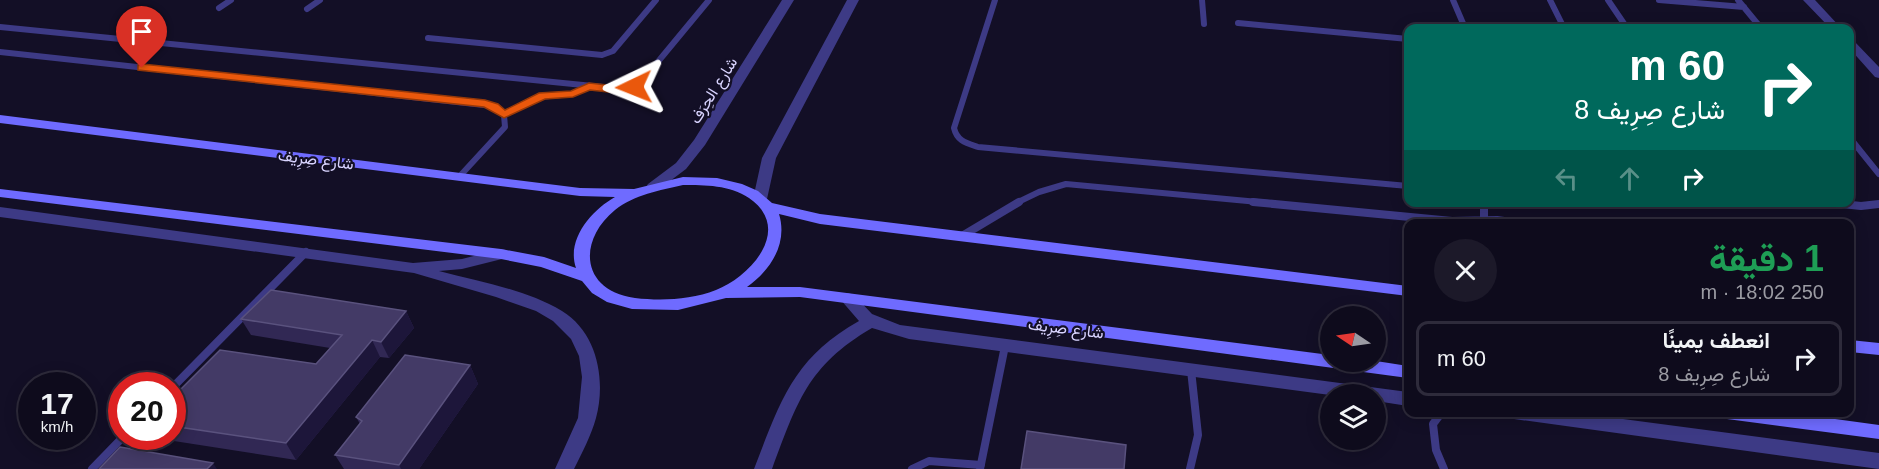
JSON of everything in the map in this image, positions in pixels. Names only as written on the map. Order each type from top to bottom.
[{"type":"main road","name":"شارع صِرِيف","points":[[0,119],[580,192],[633,193]]},
{"type":"main road","points":[[585,277],[580,257],[583,239],[594,222],[602,215],[633,193],[683,181],[713,181],[739,187],[764,203],[820,219],[1404,291]]},
{"type":"main road","points":[[0,192],[501,254],[544,262],[585,277],[600,290],[625,302],[657,306],[691,303],[723,293],[748,278],[766,261],[775,242],[776,224],[764,203]]},
{"type":"main road","name":"شارع صِرِيف","points":[[723,293],[800,292],[1404,371]]},
{"type":"main road","points":[[1854,347],[1879,350]]},
{"type":"main road","points":[[1765,417],[1879,432]]},
{"type":"street","name":"شارع الحِرَف","points":[[653,187],[681,166],[700,142],[788,0]]},
{"type":"street","points":[[764,203],[769,158],[853,0]]},
{"type":"street","points":[[1809,0],[1832,24]]},
{"type":"street","points":[[1854,47],[1879,74]]},
{"type":"street","points":[[0,212],[413,268],[528,302],[571,326],[590,364],[592,386],[589,410],[581,436],[564,469]]},
{"type":"street","points":[[413,268],[462,264],[501,254]]},
{"type":"street","points":[[848,298],[853,308],[872,321],[895,331],[1404,398]]},
{"type":"street","points":[[763,469],[792,395],[803,374],[830,346],[872,321]]},
{"type":"street","points":[[1552,417],[1879,460]]},
{"type":"lane","points":[[219,8],[231,0]]},
{"type":"lane","points":[[307,9],[320,0]]},
{"type":"lane","points":[[428,38],[602,55],[614,51],[656,0]]},
{"type":"lane","points":[[0,27],[623,89],[639,84],[709,0]]},
{"type":"lane","points":[[995,0],[954,128],[956,136],[964,143],[978,147],[1404,186]]},
{"type":"lane","points":[[1202,0],[1204,24]]},
{"type":"lane","points":[[1453,0],[1463,24]]},
{"type":"lane","points":[[1550,0],[1562,24]]},
{"type":"lane","points":[[1608,0],[1624,24]]},
{"type":"lane","points":[[1659,0],[1744,7]]},
{"type":"lane","points":[[1738,0],[1758,24]]},
{"type":"lane","points":[[1238,23],[1404,39]]},
{"type":"lane","points":[[0,52],[494,106],[506,120],[500,133],[459,177]]},
{"type":"lane","points":[[504,115],[538,97],[573,94],[589,86]]},
{"type":"lane","points":[[1854,143],[1879,174]]},
{"type":"lane","points":[[962,236],[1036,194],[1066,184],[1431,219]]},
{"type":"lane","points":[[1854,205],[1879,204]]},
{"type":"lane","points":[[1484,207],[1484,219]]},
{"type":"lane","points":[[186,374],[306,252]]},
{"type":"lane","points":[[912,469],[929,461],[980,467],[1005,346]]},
{"type":"lane","points":[[1190,469],[1198,435],[1191,370]]},
{"type":"lane","points":[[1438,417],[1433,424],[1436,450],[1444,469]]},
{"type":"lane","points":[[92,469],[110,450]]},
{"type":"building","points":[[271,290],[406,311],[381,342],[372,340],[286,443],[186,428],[186,384],[220,350],[316,364],[342,335],[241,319]]},
{"type":"building","points":[[405,355],[470,365],[399,465],[335,455],[362,421],[356,417]]},
{"type":"building","points":[[1027,431],[1126,445],[1124,469],[1021,469]]},
{"type":"building","points":[[117,450],[137,450],[213,463],[207,469],[99,469]]},
{"type":"route","points":[[142,68],[485,104],[494,106],[504,115],[543,95],[573,94],[589,86],[617,89],[634,87]]}]
